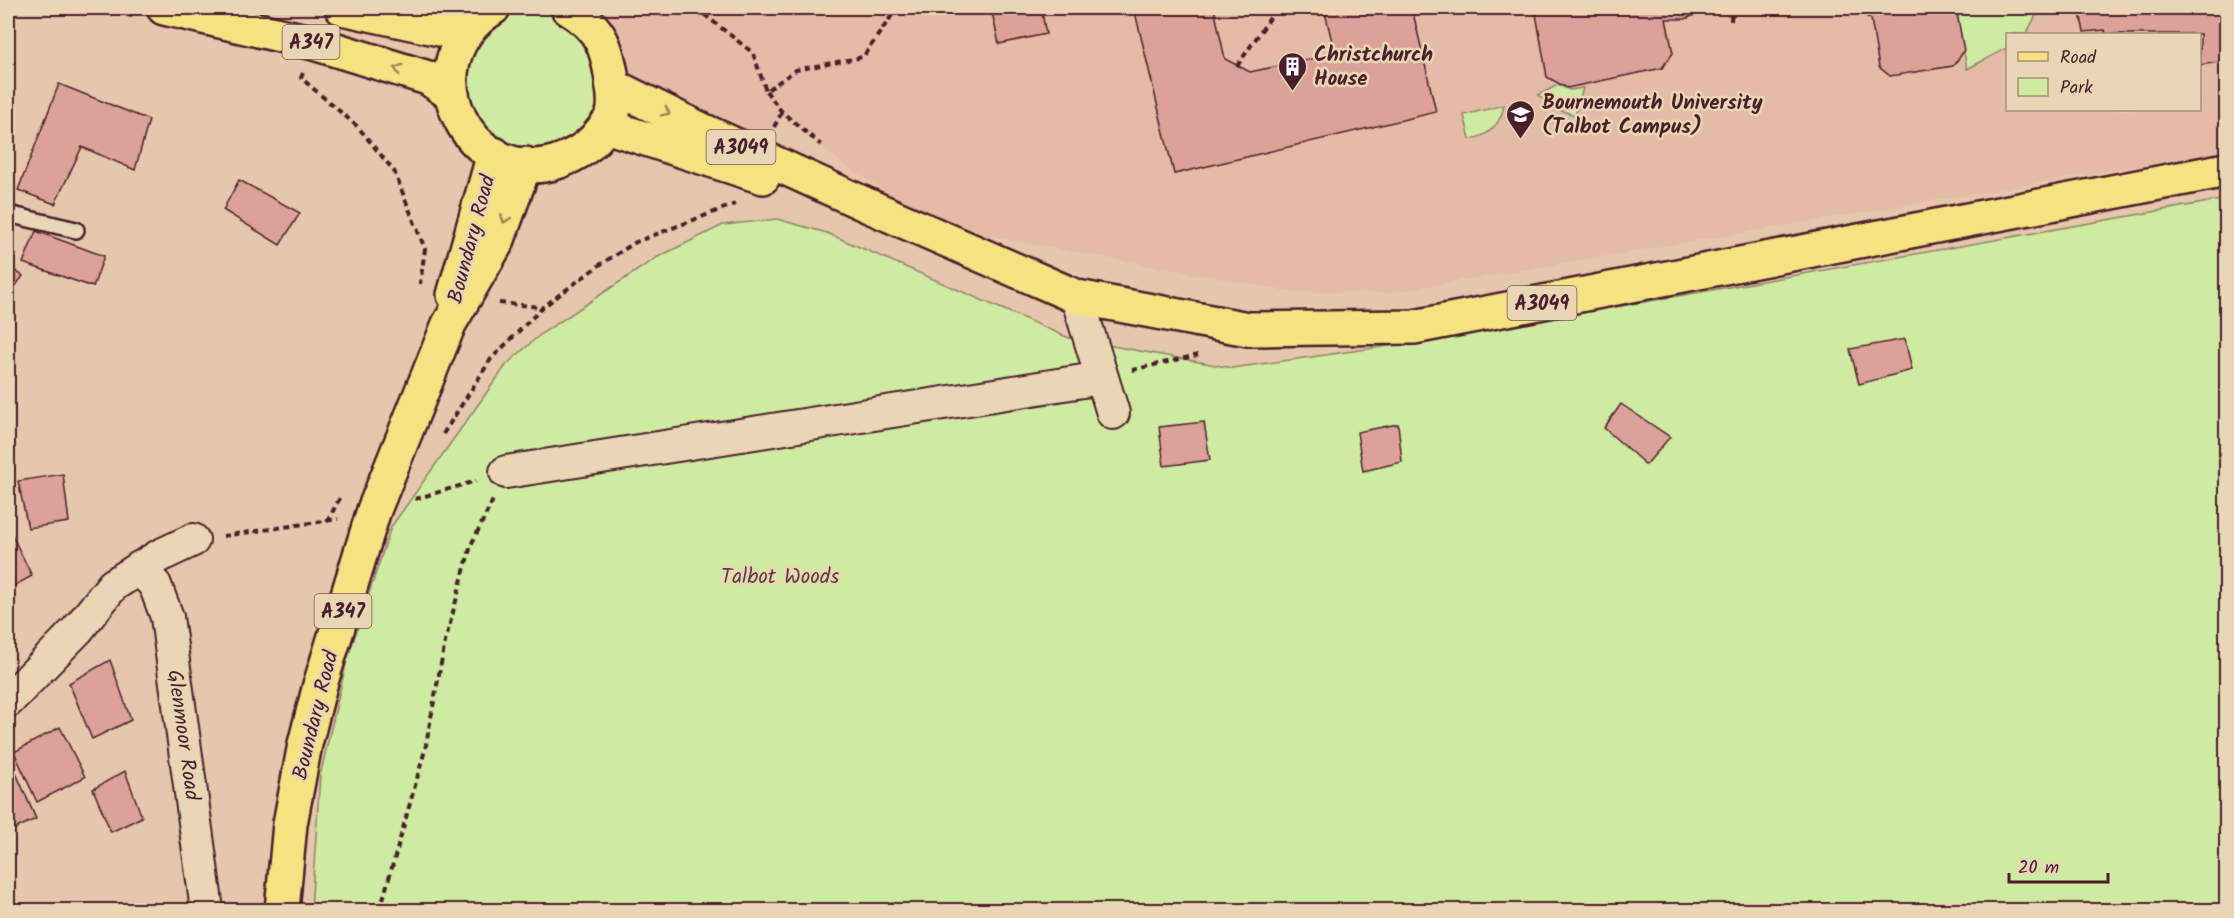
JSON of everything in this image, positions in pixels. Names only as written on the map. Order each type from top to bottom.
[{"type":"main road","name":"A347","points":[[164,8],[314,42],[428,78],[451,94]]},
{"type":"main road","name":"A347","points":[[342,8],[464,34]]},
{"type":"main road","points":[[493,8],[478,17],[464,34],[453,59],[450,75],[451,94],[456,112],[467,131],[480,145],[494,154],[509,161],[540,165],[569,157],[591,144],[606,126],[616,104],[612,67],[607,49],[596,30],[582,16],[568,8]]},
{"type":"main road","name":"A3049","points":[[613,86],[702,130],[758,165]]},
{"type":"main road","name":"A3049","points":[[606,126],[758,165],[869,206],[1077,297],[1248,328],[1414,327],[2226,170]]},
{"type":"main road","name":"Boundary Road","points":[[449,324],[461,266],[494,154]]},
{"type":"main road","name":"Boundary Road","points":[[282,910],[290,824],[305,744],[320,685],[374,510],[449,324],[497,242],[525,164]]},
{"type":"street","points":[[1077,297],[1113,413]]},
{"type":"street","points":[[506,472],[1102,378]]},
{"type":"street","points":[[8,701],[78,629],[113,585],[159,556],[193,540]]},
{"type":"street","name":"Glenmoor Road","points":[[139,568],[155,585],[167,618],[207,910]]},
{"type":"lane","points":[[8,214],[76,230]]},
{"type":"path","points":[[696,8],[753,53],[766,91],[796,70],[863,57],[897,8]]},
{"type":"path","points":[[1237,66],[1272,15],[1270,8]]},
{"type":"path","points":[[1731,21],[1732,8]]},
{"type":"path","points":[[314,42],[301,78],[358,127],[394,171],[425,249],[419,288]]},
{"type":"path","points":[[440,439],[491,359],[543,307],[601,264],[636,242],[742,201],[782,112]]},
{"type":"path","points":[[380,910],[425,750],[445,642],[471,545],[506,472]]},
{"type":"path","points":[[327,522],[343,493]]},
{"type":"shaded area","name":"Bournemouth University (Talbot Campus)","points":[[568,8],[2226,8],[2226,151],[1387,293],[1288,291],[950,229],[887,193],[842,163],[782,112],[760,155],[613,86]]},
{"type":"green space","points":[[493,8],[568,8],[616,104],[540,165],[456,112],[478,17]]},
{"type":"green space","points":[[1956,8],[2040,8],[2027,33],[2006,33],[2006,49],[1967,69]]},
{"type":"green space","points":[[1558,85],[1570,90],[1583,88],[1575,115],[1553,108],[1538,95]]},
{"type":"green space","points":[[1504,105],[1500,118],[1493,128],[1477,138],[1470,139],[1464,115]]},
{"type":"green space","name":"Talbot Woods","points":[[2226,199],[2226,910],[311,910],[320,776],[347,660],[391,527],[507,364],[541,334],[656,258],[723,225],[777,219],[827,233],[1069,338],[1232,368],[1424,341]]},
{"type":"building","points":[[991,8],[1041,8],[1046,34],[999,44]]},
{"type":"building","name":"Christchurch House","points":[[1134,8],[1214,8],[1225,59],[1250,72],[1335,54],[1324,8],[1412,8],[1436,112],[1174,174]]},
{"type":"building","points":[[1535,8],[1705,8],[1700,13],[1685,19],[1666,19],[1673,53],[1662,68],[1567,88],[1547,77]]},
{"type":"building","points":[[1853,8],[1956,8],[1964,51],[1953,66],[1890,76],[1879,67],[1871,19]]},
{"type":"building","points":[[2079,8],[2226,8],[2226,61],[2201,65],[2201,33],[2106,33],[2105,30],[2084,32]]},
{"type":"building","points":[[59,84],[149,120],[135,170],[82,147],[55,204],[18,190]]},
{"type":"building","points":[[239,180],[300,213],[280,245],[223,210]]},
{"type":"building","points":[[36,231],[104,256],[93,287],[23,263]]},
{"type":"building","points":[[8,266],[23,276],[8,296]]},
{"type":"building","points":[[1905,339],[1912,370],[1859,384],[1850,349]]},
{"type":"building","points":[[1621,404],[1670,437],[1646,465],[1604,428]]},
{"type":"building","points":[[1204,422],[1210,460],[1164,466],[1159,427]]},
{"type":"building","points":[[1398,424],[1402,462],[1363,471],[1357,432]]},
{"type":"building","points":[[63,474],[69,522],[28,528],[18,481]]},
{"type":"building","points":[[8,530],[32,576],[8,589]]},
{"type":"building","points":[[110,660],[131,720],[92,739],[69,683]]},
{"type":"building","points":[[60,727],[85,777],[37,802],[14,752]]},
{"type":"building","points":[[13,766],[36,819],[8,832],[8,769]]},
{"type":"building","points":[[125,771],[142,817],[111,832],[93,789]]},
{"type":"place","name":"Christchurch House","points":[[1293,92]]},
{"type":"place","name":"Bournemouth University (Talbot Campus)","points":[[1521,140]]}]
